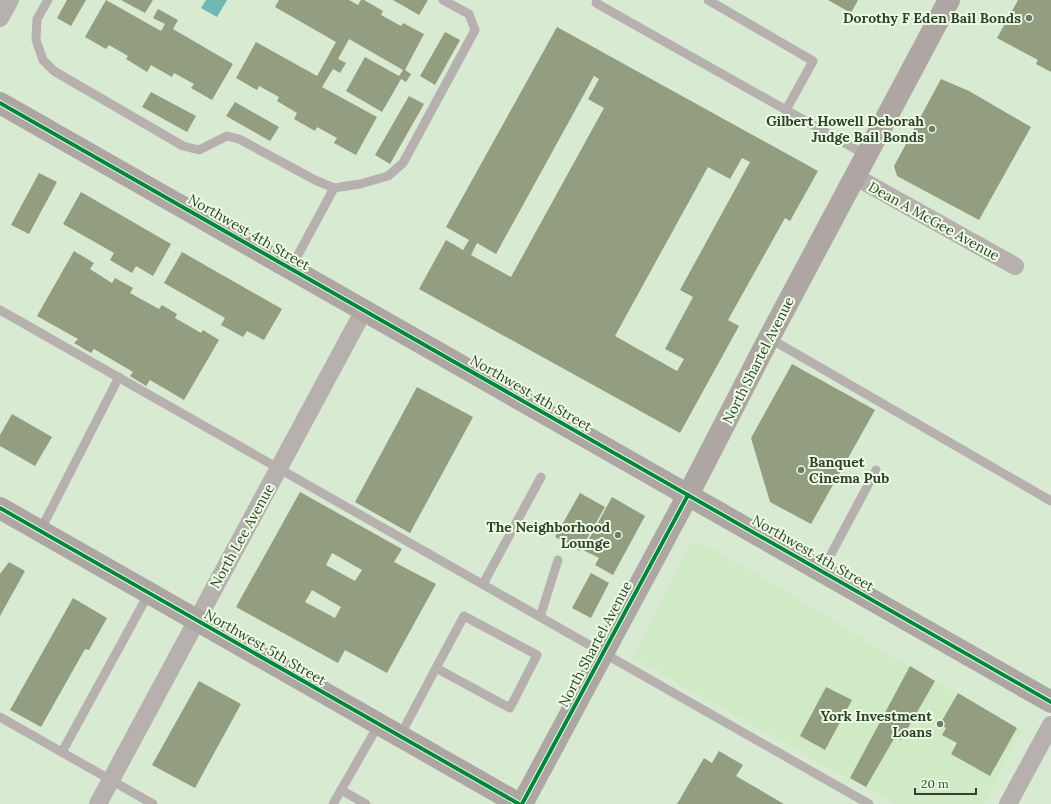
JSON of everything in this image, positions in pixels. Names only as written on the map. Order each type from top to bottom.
[{"type":"main road","name":"North Shartel Avenue","points":[[521,804],[688,495],[854,176],[949,0]]},
{"type":"main road","name":"Northwest 4th Street","points":[[0,103],[1051,702]]},
{"type":"main road","name":"Northwest 5th Street","points":[[0,508],[521,804]]},
{"type":"street","points":[[0,18],[10,0]]},
{"type":"street","name":"Dean A McGee Avenue","points":[[854,176],[1015,266]]},
{"type":"street","name":"North Lee Avenue","points":[[98,804],[364,310]]},
{"type":"street","points":[[1008,804],[1051,724]]},
{"type":"lane","points":[[48,0],[37,19],[36,40],[43,60],[54,71],[183,146],[199,150],[227,136],[238,139],[315,180],[334,188],[360,184],[388,176],[403,163],[475,30],[468,14],[443,0]]},
{"type":"lane","points":[[597,0],[596,3],[866,155]]},
{"type":"lane","points":[[708,0],[813,61],[786,110]]},
{"type":"lane","points":[[291,268],[334,188]]},
{"type":"lane","points":[[0,310],[869,804]]},
{"type":"lane","points":[[769,338],[1051,501]]},
{"type":"lane","points":[[40,531],[119,377]]},
{"type":"lane","points":[[822,571],[876,470]]},
{"type":"lane","points":[[483,584],[541,477]]},
{"type":"lane","points":[[540,617],[558,560]]},
{"type":"lane","points":[[62,752],[149,593]]},
{"type":"lane","points":[[400,736],[436,668],[464,616],[537,655],[510,708],[436,668]]},
{"type":"lane","points":[[0,717],[153,804]]},
{"type":"lane","points":[[333,804],[379,724]]},
{"type":"lane","points":[[341,790],[366,804]]},
{"type":"shaded area","points":[[691,544],[704,544],[738,562],[884,652],[1022,730],[984,804],[896,804],[825,766],[633,658]]},
{"type":"water","points":[[206,0],[227,0],[217,17],[201,8]]},
{"type":"building","points":[[67,0],[86,0],[71,26],[57,18]]},
{"type":"building","points":[[106,0],[161,31],[165,24],[153,18],[158,9],[178,20],[173,29],[233,64],[212,100],[191,88],[194,84],[174,73],[172,77],[151,65],[147,72],[126,59],[128,56],[109,45],[106,49],[85,37]]},
{"type":"building","points":[[121,0],[153,0],[145,13]]},
{"type":"building","points":[[279,0],[349,0],[358,5],[361,0],[364,0],[383,11],[381,15],[401,26],[403,23],[424,34],[405,70],[411,74],[406,82],[401,79],[382,112],[346,91],[365,57],[399,76],[403,70],[349,39],[338,59],[346,63],[340,73],[333,69],[322,87],[377,117],[356,155],[334,143],[337,138],[317,127],[315,131],[294,119],[297,113],[277,101],[279,97],[259,86],[257,90],[236,78],[256,42],[317,76],[336,42],[275,7]]},
{"type":"building","points":[[393,0],[428,0],[419,15]]},
{"type":"building","points":[[828,0],[858,0],[851,13]]},
{"type":"building","name":"Dorothy F Eden Bail Bonds","points":[[1018,0],[1051,0],[1051,72],[1036,64],[1038,60],[997,38]]},
{"type":"building","points":[[557,27],[818,171],[790,221],[785,218],[728,320],[739,326],[680,433],[419,289],[446,240],[463,250],[469,240],[446,227]],"holes":[[[594,76],[599,79],[588,99],[604,108],[511,277],[471,255],[477,243],[496,254]],[[742,158],[750,162],[680,290],[693,297],[665,349],[684,359],[677,371],[615,336],[708,167],[730,179]]]},
{"type":"building","points":[[445,32],[460,40],[435,85],[420,76]]},
{"type":"building","points":[[941,79],[969,91],[1031,127],[979,220],[897,176],[894,166]]},
{"type":"building","points":[[151,92],[196,116],[187,132],[142,107]]},
{"type":"building","points":[[409,96],[424,104],[390,164],[375,155]]},
{"type":"building","points":[[235,102],[279,127],[270,141],[226,116]]},
{"type":"building","points":[[39,173],[57,182],[29,234],[11,225]]},
{"type":"building","points":[[81,192],[171,244],[153,276],[136,266],[132,273],[110,260],[114,253],[63,224]]},
{"type":"building","points":[[74,251],[94,263],[90,269],[112,283],[115,278],[133,288],[130,293],[159,309],[162,305],[177,314],[175,318],[201,333],[203,330],[219,340],[184,400],[150,380],[146,386],[130,376],[133,372],[94,349],[91,353],[74,343],[78,339],[37,316]]},
{"type":"building","points":[[182,252],[282,309],[264,340],[247,331],[243,337],[221,325],[225,318],[164,283]]},
{"type":"building","name":"Banquet Cinema Pub","points":[[792,364],[875,410],[811,524],[770,502],[751,438]]},
{"type":"building","points":[[417,387],[473,417],[410,533],[355,502]]},
{"type":"building","points":[[12,414],[52,437],[35,466],[0,446],[0,435]]},
{"type":"building","points":[[300,492],[402,549],[394,562],[436,584],[387,673],[345,650],[338,663],[236,607]],"holes":[[[332,553],[362,570],[355,581],[326,565]],[[312,590],[341,607],[335,618],[305,602]]]},
{"type":"building","points":[[580,493],[605,507],[580,551],[555,537]]},
{"type":"building","points":[[612,497],[645,516],[613,575],[595,565],[599,558],[583,550]]},
{"type":"building","points":[[9,562],[25,571],[0,616],[0,574]]},
{"type":"building","points":[[591,573],[609,583],[591,618],[572,608]]},
{"type":"building","points":[[73,598],[107,618],[89,650],[85,649],[41,727],[10,710]]},
{"type":"building","points":[[910,666],[935,681],[901,740],[895,737],[866,787],[850,778]]},
{"type":"building","points":[[199,681],[241,704],[195,788],[152,765]]},
{"type":"building","points":[[826,687],[852,700],[825,750],[800,736]]},
{"type":"building","points":[[958,693],[1017,728],[990,776],[951,754],[957,743],[942,735],[946,728],[940,724]]},
{"type":"building","points":[[719,751],[743,765],[736,776],[784,804],[677,804],[704,758],[712,763]]},
{"type":"cycle path","points":[[0,103],[1051,702]]},
{"type":"cycle path","points":[[522,804],[688,495]]},
{"type":"cycle path","points":[[0,508],[519,804]]},
{"type":"place","name":"Dorothy F Eden Bail Bonds","points":[[1029,18]]},
{"type":"place","name":"Gilbert Howell Deborah Judge Bail Bonds","points":[[932,129]]},
{"type":"place","name":"Banquet Cinema Pub","points":[[801,470]]},
{"type":"place","name":"The Neighborhood Lounge","points":[[618,535]]},
{"type":"place","name":"York Investment Loans","points":[[940,724]]}]
